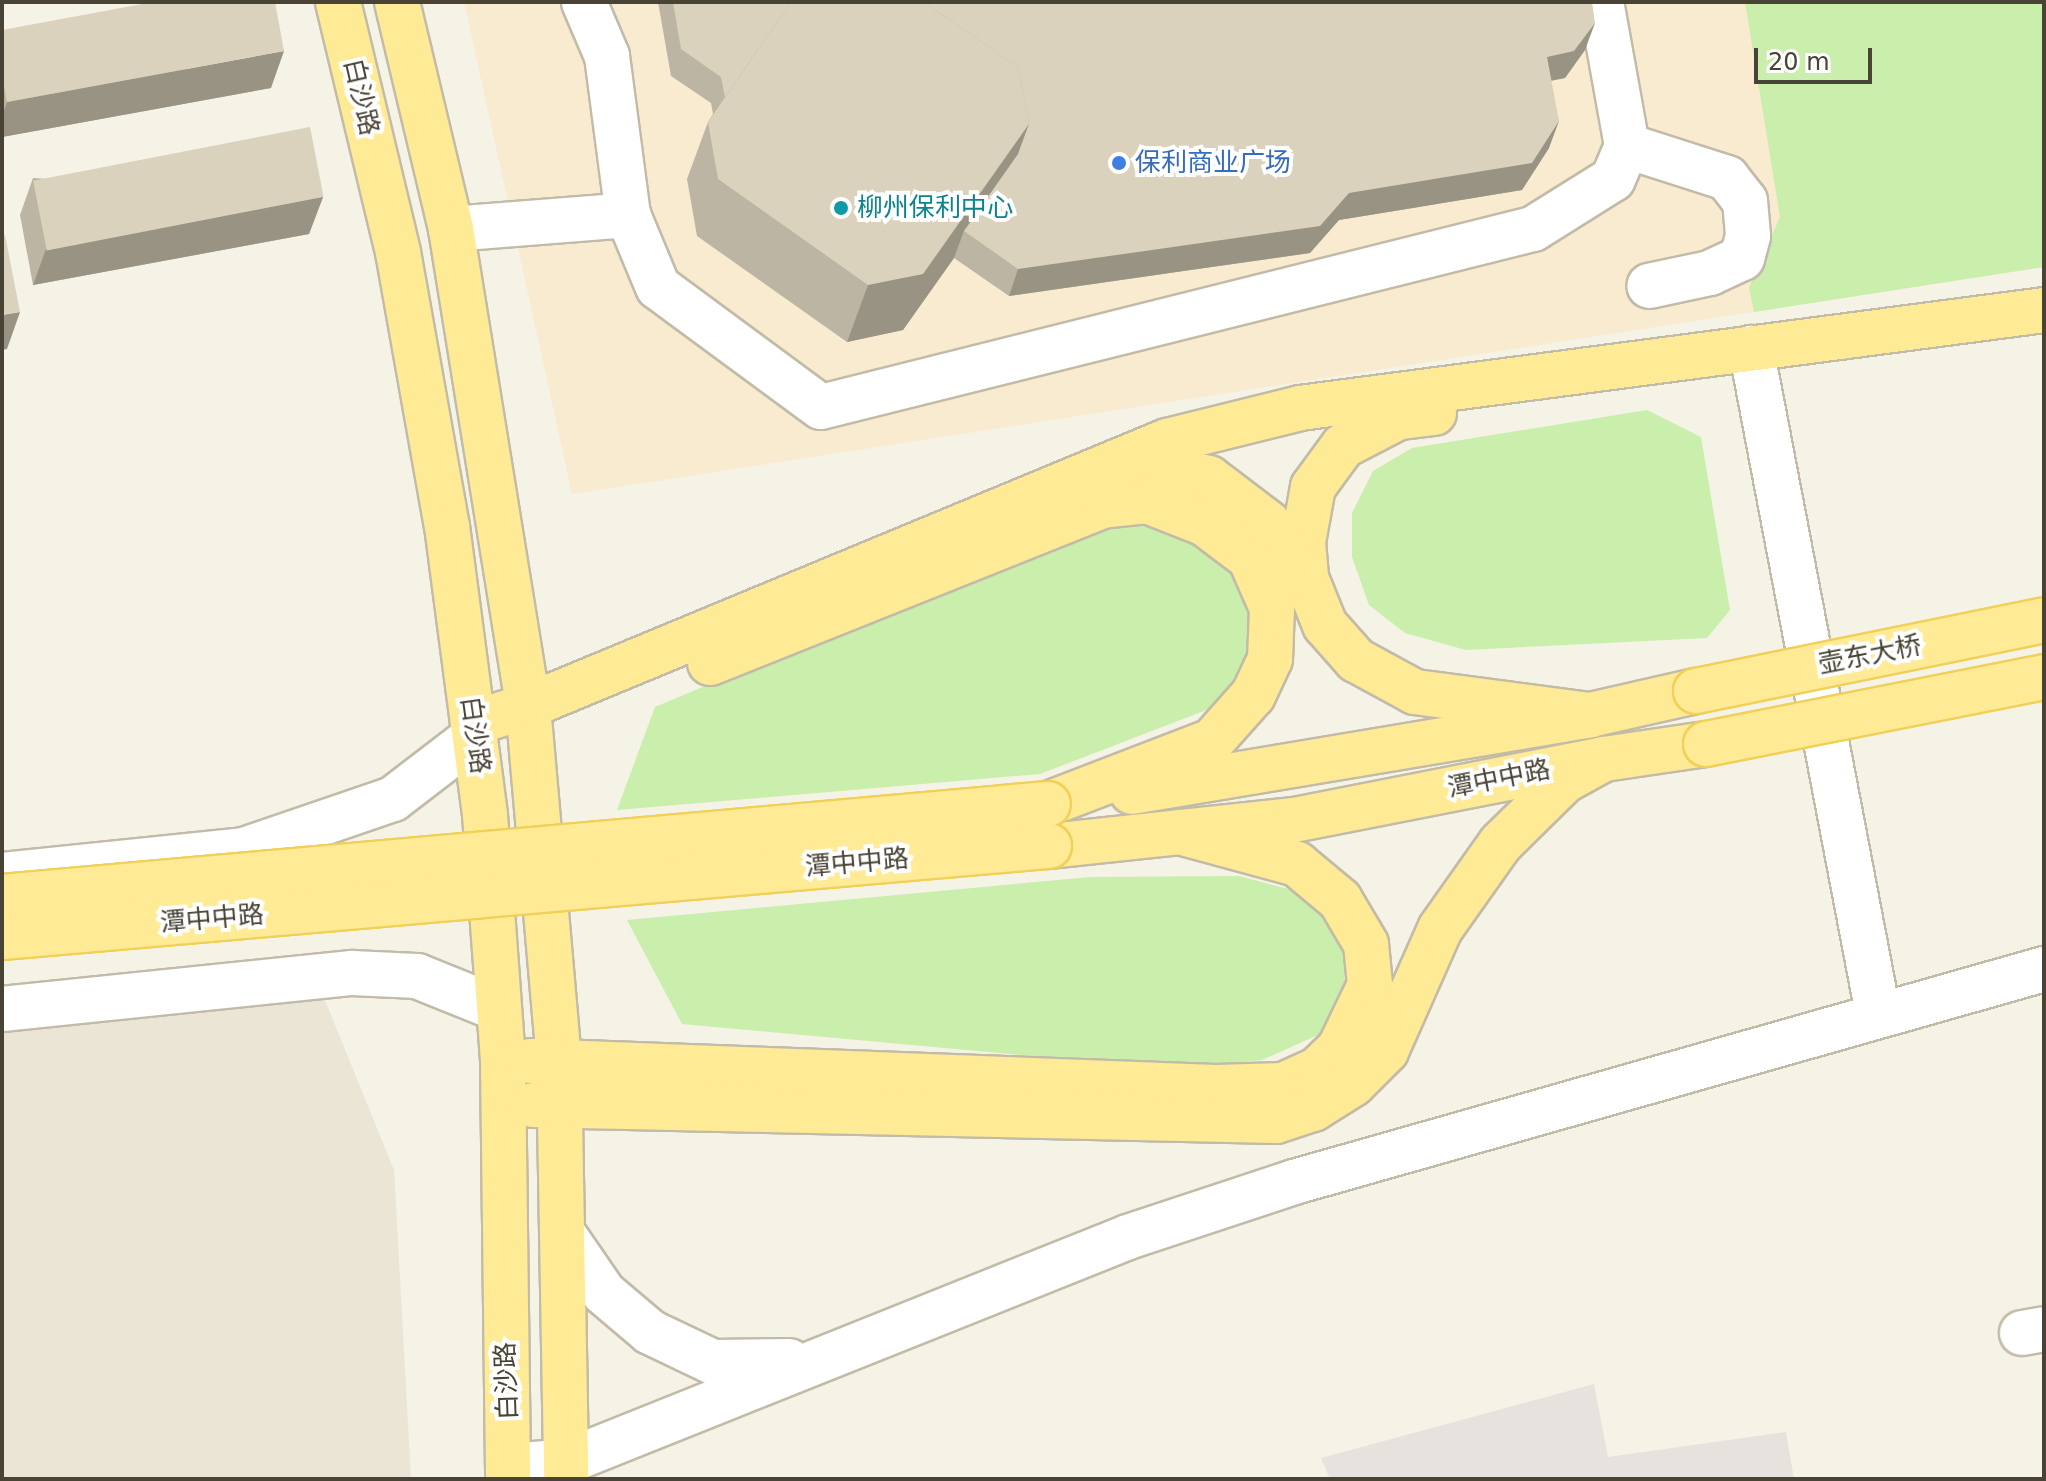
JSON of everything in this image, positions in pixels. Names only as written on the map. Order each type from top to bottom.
[{"type":"main road","name":"白沙路","points":[[338,2],[398,252],[447,526],[475,737],[503,1062],[509,1472]]},
{"type":"main road","name":"白沙路","points":[[397,2],[451,229],[529,720],[559,1061],[567,1470]]},
{"type":"main road","points":[[1306,578],[1303,542],[1313,487],[1343,446],[1399,417],[2044,310]]},
{"type":"main road","points":[[529,720],[1167,441],[1300,408],[1768,358],[2044,337]]},
{"type":"main road","points":[[1100,468],[1154,466],[1209,478],[1268,523],[1306,578],[1325,625],[1356,660],[1415,692],[1590,715]]},
{"type":"main road","points":[[475,737],[529,720],[1102,506],[1147,501],[1205,524],[1250,558],[1272,608],[1270,659],[1253,695],[1212,741],[1048,825]]},
{"type":"main road","name":"壶东大桥","points":[[1696,691],[2044,620]]},
{"type":"main road","name":"潭中中路","points":[[2,897],[1048,825],[1179,832],[1294,820],[1604,759],[1706,744],[2044,677]]},
{"type":"main road","name":"潭中中路","points":[[2,937],[1048,825],[1696,691]]},
{"type":"main road","points":[[502,1105],[1276,1121],[1313,1109],[1353,1084],[1386,1051],[1440,929],[1501,843],[1564,781],[1604,759]]},
{"type":"main road","points":[[503,1062],[559,1061],[1216,1087],[1283,1085],[1317,1070],[1339,1049],[1370,985],[1366,944],[1340,900],[1297,864],[1179,832]]},
{"type":"street","points":[[584,2],[607,56],[628,215],[658,287],[821,407],[1533,229],[1613,179],[1627,146],[1601,2]]},
{"type":"street","points":[[1627,146],[1727,178],[1745,201],[1748,236],[1742,258],[1710,273],[1649,286]]},
{"type":"street","points":[[451,229],[628,215]]},
{"type":"street","points":[[1768,358],[1892,1009]]},
{"type":"street","points":[[2,875],[244,850],[393,799],[475,737]]},
{"type":"street","points":[[509,1472],[567,1470],[842,1351],[1128,1237],[1294,1182],[1892,1009],[2044,969]]},
{"type":"street","points":[[2,1009],[352,973],[417,976],[499,1009]]},
{"type":"street","points":[[564,1235],[604,1293],[650,1332],[713,1362],[771,1365],[842,1351]]},
{"type":"shaded area","points":[[464,2],[2044,2],[2044,267],[572,494]]},
{"type":"shaded area","points":[[320,988],[394,1170],[411,1479],[2,1479],[2,1029]]},
{"type":"shaded area","points":[[1594,1384],[1608,1457],[1786,1432],[1794,1479],[1330,1479],[1321,1458]]},
{"type":"green space","points":[[1745,2],[2044,2],[2044,267],[1754,312],[1749,288],[1780,217]]},
{"type":"green space","points":[[1647,410],[1701,437],[1730,610],[1707,638],[1466,650],[1405,633],[1369,605],[1352,557],[1352,513],[1373,471],[1412,448]]},
{"type":"green space","points":[[1162,518],[1218,544],[1254,601],[1251,665],[1222,704],[1040,774],[617,810],[655,707],[1097,520]]},
{"type":"green space","points":[[1239,876],[1319,897],[1344,940],[1345,990],[1320,1034],[1262,1060],[1186,1070],[682,1024],[627,920],[1090,877]]},
{"type":"building","points":[[153,2],[275,2],[284,51],[7,102],[2,75],[2,30]]},
{"type":"building","points":[[673,2],[791,2],[725,97],[721,77],[681,49]]},
{"type":"building","name":"柳州保利中心","points":[[791,2],[924,2],[1018,67],[1029,124],[923,274],[868,285],[718,179],[708,122]]},
{"type":"building","points":[[924,2],[1592,2],[1595,23],[1574,51],[1547,57],[1559,121],[1532,163],[1349,193],[1320,226],[1018,269],[964,231],[1018,154],[1029,124],[1018,67]]},
{"type":"building","points":[[310,127],[324,197],[47,251],[33,181]]},
{"type":"building","points":[[5,235],[20,312],[2,315],[2,236]]},
{"type":"place","name":"保利商业广场","points":[[1119,163]]},
{"type":"place","name":"柳州保利中心","points":[[841,208]]}]
